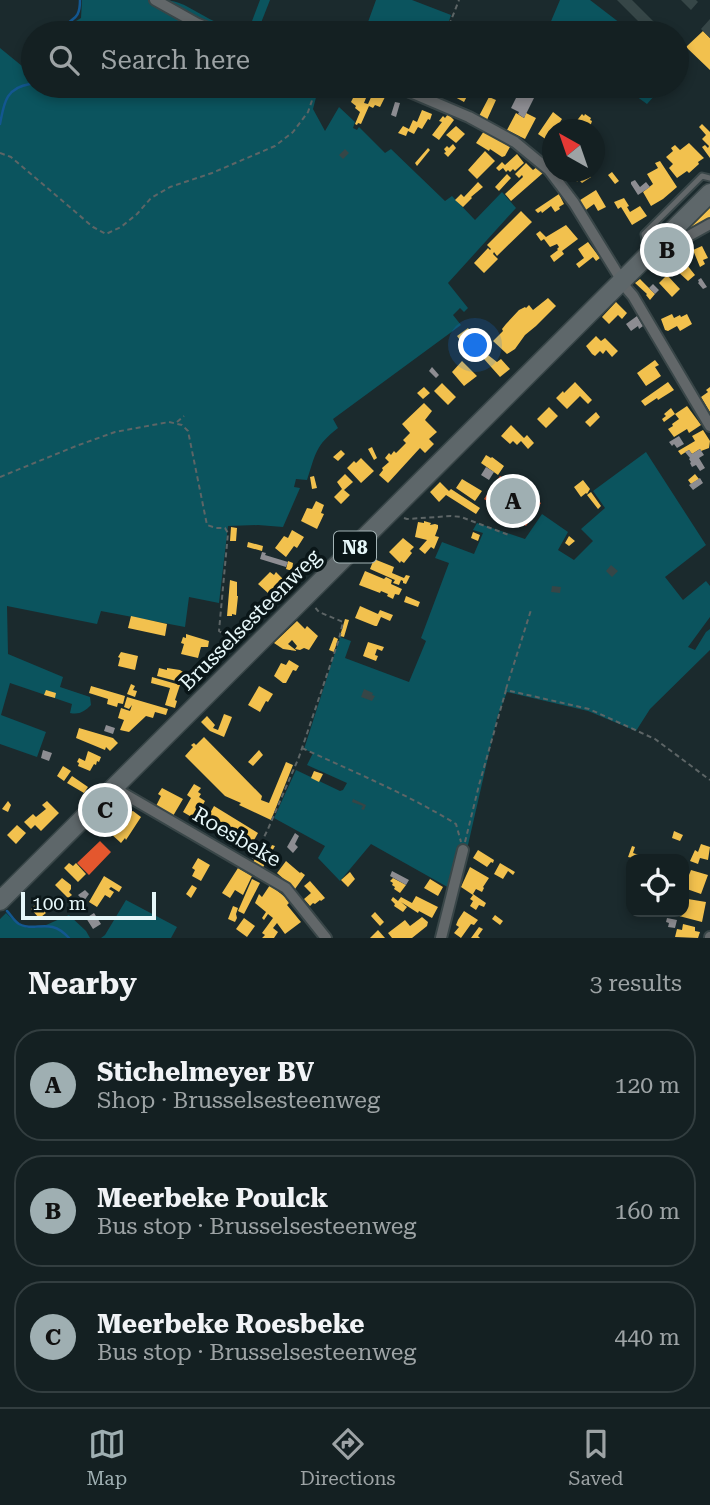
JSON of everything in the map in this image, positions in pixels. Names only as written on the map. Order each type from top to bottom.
[{"type":"main road","name":"Brusselsesteenweg","points":[[0,901],[710,193]]},
{"type":"street","points":[[155,0],[193,21]]},
{"type":"street","points":[[424,98],[469,117],[515,142],[550,170],[623,280],[710,426]]},
{"type":"street","points":[[669,235],[685,238],[710,224]]},
{"type":"street","name":"Roesbeke","points":[[114,788],[286,888],[327,938]]},
{"type":"street","points":[[441,938],[463,850]]},
{"type":"lane","points":[[648,255],[645,234],[702,176],[710,178]]},
{"type":"path","points":[[451,21],[459,0]]},
{"type":"path","points":[[0,153],[11,157],[93,227],[106,234],[121,227],[151,198],[170,187],[212,173],[275,146],[293,132],[308,112],[313,98]]},
{"type":"path","points":[[177,423],[184,416]]},
{"type":"path","points":[[0,477],[115,432],[169,422],[183,425],[188,431],[207,525],[225,528],[228,533],[219,631],[251,650]]},
{"type":"path","points":[[391,511],[407,519],[461,517],[509,535]]},
{"type":"path","points":[[249,866],[268,829],[302,748],[343,622],[318,612],[305,597]]},
{"type":"path","points":[[463,850],[479,785],[531,610]]},
{"type":"path","points":[[506,690],[589,709],[655,739],[710,780]]},
{"type":"path","points":[[302,748],[424,805],[456,824],[463,850]]},
{"type":"shaded area","points":[[82,0],[150,0],[189,21],[76,21],[81,18]]},
{"type":"shaded area","points":[[164,0],[184,5],[214,21],[204,21]]},
{"type":"shaded area","points":[[260,0],[270,0],[262,21],[252,21]]},
{"type":"shaded area","points":[[376,0],[412,0],[451,15],[449,21],[368,21]]},
{"type":"shaded area","points":[[560,0],[590,0],[617,21],[551,21]]},
{"type":"shaded area","points":[[0,48],[21,65],[21,98],[316,98],[313,109],[325,131],[339,107],[355,122],[353,128],[357,130],[359,127],[385,153],[391,149],[445,201],[452,196],[475,220],[502,192],[516,208],[448,283],[468,308],[464,312],[460,308],[453,315],[461,325],[333,419],[338,428],[320,445],[307,480],[296,479],[294,487],[300,488],[283,527],[228,526],[219,603],[189,597],[185,627],[101,611],[97,624],[7,606],[8,654],[63,677],[60,687],[90,697],[91,705],[79,713],[70,713],[72,704],[10,683],[1,715],[46,732],[37,757],[0,744]]},
{"type":"shaded area","points":[[639,98],[652,98],[647,104]]},
{"type":"shaded area","points":[[646,452],[706,545],[665,577],[683,600],[706,581],[710,586],[710,617],[688,647],[695,650],[710,629],[710,650],[650,709],[636,731],[588,711],[507,692],[497,718],[468,845],[463,848],[451,889],[371,844],[340,881],[318,858],[325,846],[274,818],[296,770],[340,791],[347,783],[307,765],[313,753],[304,749],[340,637],[351,641],[345,658],[409,682],[426,641],[421,638],[449,563],[435,558],[442,542],[474,554],[483,533],[473,530],[477,523],[525,539],[542,514],[568,532],[558,550],[574,560],[593,541],[581,529],[605,508],[593,491]]},
{"type":"shaded area","points":[[126,900],[177,927],[171,938],[101,938]]},
{"type":"shaded area","points":[[6,913],[14,921],[29,928],[43,926],[69,915],[90,938],[0,938],[0,919]]},
{"type":"building: Homes","points":[[703,31],[710,38],[710,70],[689,50],[689,44]]},
{"type":"building: Homes","points":[[353,98],[366,98],[364,103],[368,104],[371,98],[384,98],[380,107],[369,106],[361,124],[357,125],[355,124],[360,112],[351,102]]},
{"type":"building: Homes","points":[[488,98],[496,100],[486,122],[478,118]]},
{"type":"building: Homes","points":[[422,110],[432,114],[422,129],[418,127],[414,134],[408,131],[406,136],[398,133],[403,126],[409,129],[413,120],[417,122]]},
{"type":"building: Homes","points":[[553,112],[562,119],[548,119]]},
{"type":"building: Homes","points":[[516,113],[524,118],[526,113],[536,118],[525,139],[507,130]]},
{"type":"building: Homes","points":[[448,114],[454,120],[439,140],[432,135],[442,122],[439,121]]},
{"type":"building: Homes","points":[[582,114],[591,118],[590,119],[578,119]]},
{"type":"building: Homes","points":[[702,124],[710,132],[710,158],[702,147],[709,146],[702,139],[706,135],[699,127]]},
{"type":"building: Homes","points":[[456,126],[465,134],[456,143],[446,135]]},
{"type":"building: Homes","points":[[484,131],[510,147],[505,156],[502,157],[476,143]]},
{"type":"building: Homes","points":[[689,143],[704,158],[689,173],[687,171],[677,178],[669,168],[673,164],[666,157],[675,145],[680,150]]},
{"type":"building: Homes","points":[[453,144],[456,148],[448,157],[444,149]]},
{"type":"building: Homes","points":[[428,148],[430,150],[417,166],[415,163]]},
{"type":"building: Homes","points":[[485,151],[495,161],[477,179],[468,170]]},
{"type":"building: Homes","points":[[517,154],[524,163],[515,171],[513,169],[506,172],[503,168],[499,171],[496,168],[502,162],[505,165]]},
{"type":"building: Homes","points":[[660,161],[677,187],[651,206],[643,192],[653,184],[647,174],[658,168],[655,163]]},
{"type":"building: Homes","points":[[526,163],[533,170],[537,167],[542,172],[511,201],[505,194],[523,177],[522,175],[519,178],[515,174]]},
{"type":"building: Homes","points":[[612,172],[619,181],[615,184],[608,175]]},
{"type":"building: Homes","points":[[507,174],[511,178],[499,191],[495,187]]},
{"type":"building: Homes","points":[[478,182],[483,187],[463,207],[455,200],[461,194],[464,197]]},
{"type":"building: Homes","points":[[596,190],[606,207],[598,211],[594,204],[583,212],[577,202]]},
{"type":"building: Homes","points":[[559,194],[564,204],[560,209],[555,212],[551,206],[542,213],[535,210]]},
{"type":"building: Homes","points":[[624,198],[630,212],[640,206],[647,216],[632,225],[621,207],[618,209],[614,202]]},
{"type":"building: Homes","points":[[710,208],[710,222],[694,231],[691,227]]},
{"type":"building: Homes","points":[[521,211],[532,222],[497,256],[494,252],[498,259],[484,273],[474,263],[488,248],[491,249],[487,245]]},
{"type":"building: Homes","points":[[566,225],[578,239],[562,251],[564,254],[554,262],[550,256],[559,247],[557,244],[550,247],[536,234],[540,231],[546,237]]},
{"type":"building: Homes","points":[[588,242],[600,258],[596,261],[593,257],[579,268],[576,264],[584,258],[578,249]]},
{"type":"building: Homes","points":[[702,246],[708,258],[703,260],[705,264],[700,267],[693,250]]},
{"type":"building: Homes","points":[[683,260],[695,275],[688,281],[675,269]]},
{"type":"building: Homes","points":[[667,275],[680,289],[672,297],[659,283]]},
{"type":"building: Homes","points":[[640,279],[655,294],[650,300],[635,283]]},
{"type":"building: Homes","points":[[548,298],[556,306],[525,335],[515,349],[507,354],[493,341],[519,310],[529,305],[533,310]]},
{"type":"building: Homes","points":[[616,302],[627,313],[622,319],[618,315],[609,324],[602,317]]},
{"type":"building: Homes","points":[[672,314],[674,318],[687,314],[692,324],[680,331],[677,326],[665,330],[661,319]]},
{"type":"building: Homes","points":[[468,328],[488,354],[476,362],[457,336]]},
{"type":"building: Homes","points":[[596,336],[601,341],[605,338],[618,351],[612,357],[606,350],[603,354],[600,351],[595,356],[592,354],[586,346]]},
{"type":"building: Homes","points":[[488,355],[497,362],[501,359],[510,369],[500,377],[484,359]]},
{"type":"building: Homes","points":[[655,360],[659,365],[655,367],[661,376],[646,386],[637,373]]},
{"type":"building: Homes","points":[[462,361],[477,376],[464,386],[452,372]]},
{"type":"building: Homes","points":[[575,382],[592,400],[588,404],[580,396],[567,409],[556,398]]},
{"type":"building: Homes","points":[[668,382],[674,390],[645,406],[641,401]]},
{"type":"building: Homes","points":[[442,383],[456,397],[448,405],[434,391]]},
{"type":"building: Homes","points":[[424,387],[430,393],[423,399],[417,393]]},
{"type":"building: Homes","points":[[710,387],[710,412],[701,397]]},
{"type":"building: Homes","points":[[424,403],[432,411],[425,420],[437,432],[429,439],[434,444],[425,453],[420,448],[388,483],[379,475],[389,462],[385,458],[389,453],[396,453],[406,443],[403,440],[410,433],[402,424]]},
{"type":"building: Homes","points":[[687,406],[701,425],[689,433],[687,429],[674,437],[668,429],[679,419],[675,414]]},
{"type":"building: Homes","points":[[549,407],[558,416],[546,428],[537,419]]},
{"type":"building: Homes","points":[[671,408],[675,414],[664,422],[664,414]]},
{"type":"building: Homes","points":[[596,412],[600,417],[590,427],[585,422]]},
{"type":"building: Homes","points":[[511,425],[524,438],[527,435],[534,443],[528,449],[521,441],[517,445],[513,441],[510,444],[501,436]]},
{"type":"building: Homes","points":[[703,430],[710,441],[709,448],[692,454],[689,450],[681,455],[678,451],[695,441],[692,436]]},
{"type":"building: Homes","points":[[372,447],[377,458],[374,460],[368,449]]},
{"type":"building: Homes","points":[[341,450],[345,454],[338,461],[333,457]]},
{"type":"building: Homes","points":[[486,455],[504,466],[498,475],[481,463]]},
{"type":"building: Homes","points":[[361,458],[374,471],[361,483],[347,468]]},
{"type":"building: Homes","points":[[345,474],[353,482],[344,490],[350,495],[341,504],[334,497],[342,489],[337,482]]},
{"type":"building: Homes","points":[[695,474],[699,479],[691,484],[688,480]]},
{"type":"building: Homes","points":[[314,476],[317,488],[312,489],[310,477]]},
{"type":"building: Homes","points":[[462,479],[482,491],[475,501],[456,488]]},
{"type":"building: Homes","points":[[583,480],[590,489],[581,497],[574,487]]},
{"type":"building: Homes","points":[[440,482],[449,491],[451,489],[480,508],[476,514],[446,495],[439,502],[430,492]]},
{"type":"building: Homes","points":[[591,492],[601,506],[598,509],[587,495]]},
{"type":"building: Homes","points":[[316,501],[324,505],[321,513],[324,514],[317,529],[301,521],[307,508],[312,509]]},
{"type":"building: Homes","points":[[418,522],[431,523],[430,525],[438,525],[435,536],[439,537],[434,549],[431,547],[425,554],[419,549],[427,540],[415,537]]},
{"type":"building: Homes","points":[[231,527],[237,528],[236,541],[230,541]]},
{"type":"building: Homes","points":[[292,530],[304,537],[297,548],[294,546],[286,557],[275,548],[284,536],[288,538]]},
{"type":"building: Homes","points":[[473,532],[480,535],[478,541],[471,538]]},
{"type":"building: Homes","points":[[569,536],[575,541],[569,546],[565,543]]},
{"type":"building: Homes","points":[[403,538],[414,547],[404,563],[400,563],[389,552]]},
{"type":"building: Homes","points":[[248,542],[263,546],[262,551],[247,547]]},
{"type":"building: Homes","points":[[374,559],[394,567],[392,573],[404,578],[406,575],[410,576],[406,584],[401,580],[399,585],[393,583],[395,580],[370,569]]},
{"type":"building: Homes","points":[[288,561],[293,563],[292,571],[286,569]]},
{"type":"building: Homes","points":[[365,571],[392,580],[391,584],[402,589],[399,595],[395,594],[393,599],[381,591],[380,593],[359,585]]},
{"type":"building: Homes","points":[[270,572],[274,575],[276,572],[283,579],[268,593],[258,584]]},
{"type":"building: Homes","points":[[230,580],[237,582],[238,596],[236,615],[227,616]]},
{"type":"building: Homes","points":[[406,596],[420,602],[418,607],[404,602]]},
{"type":"building: Homes","points":[[360,606],[378,614],[380,610],[393,615],[390,621],[381,617],[375,626],[355,618]]},
{"type":"building: Homes","points":[[131,616],[167,624],[165,636],[128,628]]},
{"type":"building: Homes","points":[[345,619],[349,620],[344,637],[340,636]]},
{"type":"building: Homes","points":[[297,621],[318,636],[309,650],[295,649],[297,646],[292,640],[288,644],[297,651],[283,649],[274,643]]},
{"type":"building: Homes","points":[[186,634],[209,641],[208,647],[201,647],[198,658],[181,654],[184,644],[181,643]]},
{"type":"building: Homes","points":[[334,637],[338,639],[334,652],[329,650]]},
{"type":"building: Homes","points":[[368,642],[384,647],[382,651],[377,649],[376,661],[363,656]]},
{"type":"building: Homes","points":[[121,652],[138,656],[135,670],[118,666]]},
{"type":"building: Homes","points":[[289,660],[299,666],[296,671],[293,670],[286,683],[283,683],[274,676],[281,663],[286,665]]},
{"type":"building: Homes","points":[[159,668],[183,672],[180,682],[157,676]]},
{"type":"building: Homes","points":[[152,677],[180,685],[175,708],[165,705],[170,688],[151,683]]},
{"type":"building: Homes","points":[[131,684],[135,686],[133,690],[137,691],[135,697],[127,694]]},
{"type":"building: Homes","points":[[91,686],[125,696],[123,704],[118,703],[117,707],[107,704],[108,699],[89,693]]},
{"type":"building: Homes","points":[[259,686],[273,694],[260,712],[248,705]]},
{"type":"building: Homes","points":[[46,690],[56,693],[55,698],[44,695]]},
{"type":"building: Homes","points":[[127,697],[168,709],[166,715],[155,712],[153,718],[146,716],[129,732],[120,730],[124,720],[118,718],[121,708],[130,711],[132,705],[129,709],[124,707]]},
{"type":"building: Homes","points":[[224,714],[232,717],[224,737],[210,731],[201,722],[207,716],[215,725],[213,728],[218,730]]},
{"type":"building: Homes","points":[[79,728],[113,738],[118,743],[110,751],[106,747],[105,750],[76,738]]},
{"type":"building: Homes","points":[[204,737],[262,796],[261,800],[269,803],[286,762],[293,765],[271,820],[225,796],[185,756],[193,747],[191,745],[196,745]]},
{"type":"building: Homes","points":[[259,750],[263,755],[253,766],[248,762]]},
{"type":"building: Homes","points":[[88,751],[101,757],[90,771],[78,766],[77,762],[79,758],[85,761]]},
{"type":"building: Homes","points":[[63,766],[71,771],[64,781],[57,776]]},
{"type":"building: Homes","points":[[314,771],[323,774],[319,782],[311,778]]},
{"type":"building: Homes","points":[[72,776],[88,787],[84,793],[67,783]]},
{"type":"building: Homes","points":[[194,784],[201,788],[199,797],[205,801],[195,819],[183,812],[191,798],[187,795]]},
{"type":"building: Homes","points":[[162,788],[183,799],[173,816],[156,806]]},
{"type":"building: Homes","points":[[8,801],[11,805],[8,812],[2,809]]},
{"type":"building: Homes","points":[[47,801],[59,813],[41,831],[35,825],[31,829],[24,822],[33,814],[36,817],[46,809],[42,805]]},
{"type":"building: Homes","points":[[214,806],[258,833],[248,851],[204,824]]},
{"type":"building: Homes","points":[[133,811],[141,817],[126,840],[125,838],[121,843],[109,832]]},
{"type":"building: Homes","points":[[17,825],[26,833],[16,844],[7,835]]},
{"type":"building: Homes","points":[[674,831],[683,835],[680,841],[672,838]]},
{"type":"building: Homes","points":[[701,844],[710,847],[708,860],[700,858],[698,864],[690,861],[695,850],[698,852]]},
{"type":"building: Homes","points":[[263,845],[270,849],[272,845],[275,846],[262,869],[252,864]]},
{"type":"building: Homes","points":[[478,850],[494,860],[493,863],[487,867],[473,858]]},
{"type":"building: Homes","points":[[198,858],[210,865],[201,881],[192,876],[195,870],[192,868]]},
{"type":"building: Homes","points":[[286,861],[305,875],[295,889],[277,873]]},
{"type":"building: Homes","points":[[69,863],[73,866],[76,863],[86,874],[78,882],[64,868]]},
{"type":"building: Homes","points":[[500,863],[515,872],[513,875],[508,871],[503,879],[494,874]]},
{"type":"building: Homes","points":[[470,867],[489,878],[482,892],[476,889],[473,894],[486,903],[484,907],[479,905],[476,910],[470,906],[473,895],[461,887]]},
{"type":"building: Homes","points":[[238,868],[252,876],[243,895],[235,890],[230,898],[222,893]]},
{"type":"building: Homes","points":[[691,870],[708,875],[701,894],[689,890]]},
{"type":"building: Homes","points":[[350,872],[355,879],[348,887],[341,880]]},
{"type":"building: Homes","points":[[104,876],[122,887],[119,892],[111,887],[109,889],[114,892],[110,898],[105,895],[97,907],[89,902]]},
{"type":"building: Homes","points":[[62,878],[71,885],[69,892],[72,895],[68,898],[55,885]]},
{"type":"building: Homes","points":[[393,878],[406,885],[400,893],[390,881]]},
{"type":"building: Homes","points":[[252,879],[260,883],[244,914],[238,911]]},
{"type":"building: Homes","points":[[430,879],[443,887],[438,896],[424,888]]},
{"type":"building: Homes","points":[[310,881],[325,898],[310,906],[304,899],[311,893],[304,886]]},
{"type":"building: Homes","points":[[192,885],[197,888],[191,898],[186,894]]},
{"type":"building: Homes","points":[[270,885],[285,897],[289,903],[287,905],[301,922],[285,934],[277,923],[273,928],[278,932],[274,938],[262,938],[265,935],[262,933],[273,918],[268,914],[264,920],[262,918],[266,912],[255,903],[259,894],[262,897]]},
{"type":"building: Homes","points":[[416,896],[438,907],[432,918],[401,902],[407,907],[403,912],[394,906],[391,900],[393,897],[398,901],[401,897],[412,903]]},
{"type":"building: Homes","points":[[689,899],[706,902],[702,922],[683,917],[689,917]]},
{"type":"building: Homes","points":[[36,904],[46,913],[39,918],[31,909]]},
{"type":"building: Homes","points":[[233,906],[238,908],[235,922],[228,919]]},
{"type":"building: Homes","points":[[464,911],[478,920],[474,925],[471,924],[461,938],[454,933]]},
{"type":"building: Homes","points":[[375,912],[384,922],[380,926],[371,916]]},
{"type":"building: Homes","points":[[495,915],[503,921],[500,925],[492,919]]},
{"type":"building: Homes","points":[[422,917],[428,922],[427,926],[412,938],[392,938],[388,933],[405,920],[410,926]]},
{"type":"building: Homes","points":[[244,918],[255,926],[247,937],[236,929]]},
{"type":"building: Homes","points":[[683,924],[695,927],[695,931],[700,932],[698,938],[675,937],[677,929],[682,930]]},
{"type":"building: Homes","points":[[479,927],[483,929],[478,936],[480,938],[471,938]]},
{"type":"building: Homes","points":[[378,930],[385,938],[370,938]]},
{"type":"building: Shops","points":[[500,476],[541,503],[526,526],[484,499]]},
{"type":"building: Shops","points":[[100,841],[111,852],[89,875],[77,863]]},
{"type":"building: Industry","points":[[516,98],[534,98],[524,118],[511,108]]},
{"type":"building: Industry","points":[[395,102],[400,103],[396,117],[391,115]]},
{"type":"building: Industry","points":[[635,180],[640,187],[646,182],[650,187],[638,195],[631,184]]},
{"type":"building: Industry","points":[[701,278],[707,287],[703,289],[698,283]]},
{"type":"building: Industry","points":[[653,284],[659,290],[655,294],[649,288]]},
{"type":"building: Industry","points":[[637,316],[643,326],[631,331],[626,324]]},
{"type":"building: Industry","points":[[432,367],[439,375],[436,378],[429,371]]},
{"type":"building: Industry","points":[[679,436],[684,444],[677,448],[674,444],[672,446],[669,442]]},
{"type":"building: Industry","points":[[700,449],[704,455],[699,458],[705,468],[700,471],[696,465],[692,467],[685,452],[689,450],[692,454]]},
{"type":"building: Industry","points":[[486,467],[494,472],[489,480],[481,475]]},
{"type":"building: Industry","points":[[700,478],[703,483],[693,490],[689,485]]},
{"type":"building: Industry","points":[[262,552],[288,562],[286,567],[260,559]]},
{"type":"building: Industry","points":[[106,725],[115,728],[113,734],[104,731]]},
{"type":"building: Industry","points":[[43,750],[52,753],[49,761],[41,758]]},
{"type":"building: Industry","points":[[295,833],[299,836],[295,844],[298,847],[293,853],[287,847]]},
{"type":"building: Industry","points":[[392,871],[409,880],[406,885],[390,876]]},
{"type":"building: Industry","points":[[85,890],[89,894],[84,901],[78,895]]},
{"type":"building: Industry","points":[[94,913],[101,924],[93,929],[86,918]]},
{"type":"building: Industry","points":[[667,918],[677,920],[675,928],[668,927]]},
{"type":"building: Other","points":[[617,0],[632,0],[653,21],[638,21]]},
{"type":"building: Other","points":[[681,0],[696,0],[698,2],[691,10]]},
{"type":"building: Other","points":[[710,19],[710,38],[701,29]]},
{"type":"building: Other","points":[[345,149],[349,153],[343,159],[339,155]]},
{"type":"building: Other","points":[[611,565],[618,571],[612,577],[606,571]]},
{"type":"building: Other","points":[[552,586],[561,587],[560,593],[551,592]]},
{"type":"building: Other","points":[[364,689],[375,696],[372,701],[361,697]]},
{"type":"building: Other","points":[[353,799],[366,805],[364,810],[361,809],[363,806],[352,802]]},
{"type":"waterway","points":[[71,21],[78,13],[80,0]]},
{"type":"waterway","points":[[0,124],[7,98],[21,86]]},
{"type":"waterway","points":[[7,911],[19,924],[31,927],[49,926],[62,931],[69,938]]},
{"type":"place","name":"Meerbeke Poulck","points":[[667,250]]},
{"type":"place","name":"Stichelmeyer BV","points":[[513,501]]},
{"type":"place","name":"Meerbeke Roesbeke","points":[[105,810]]}]
